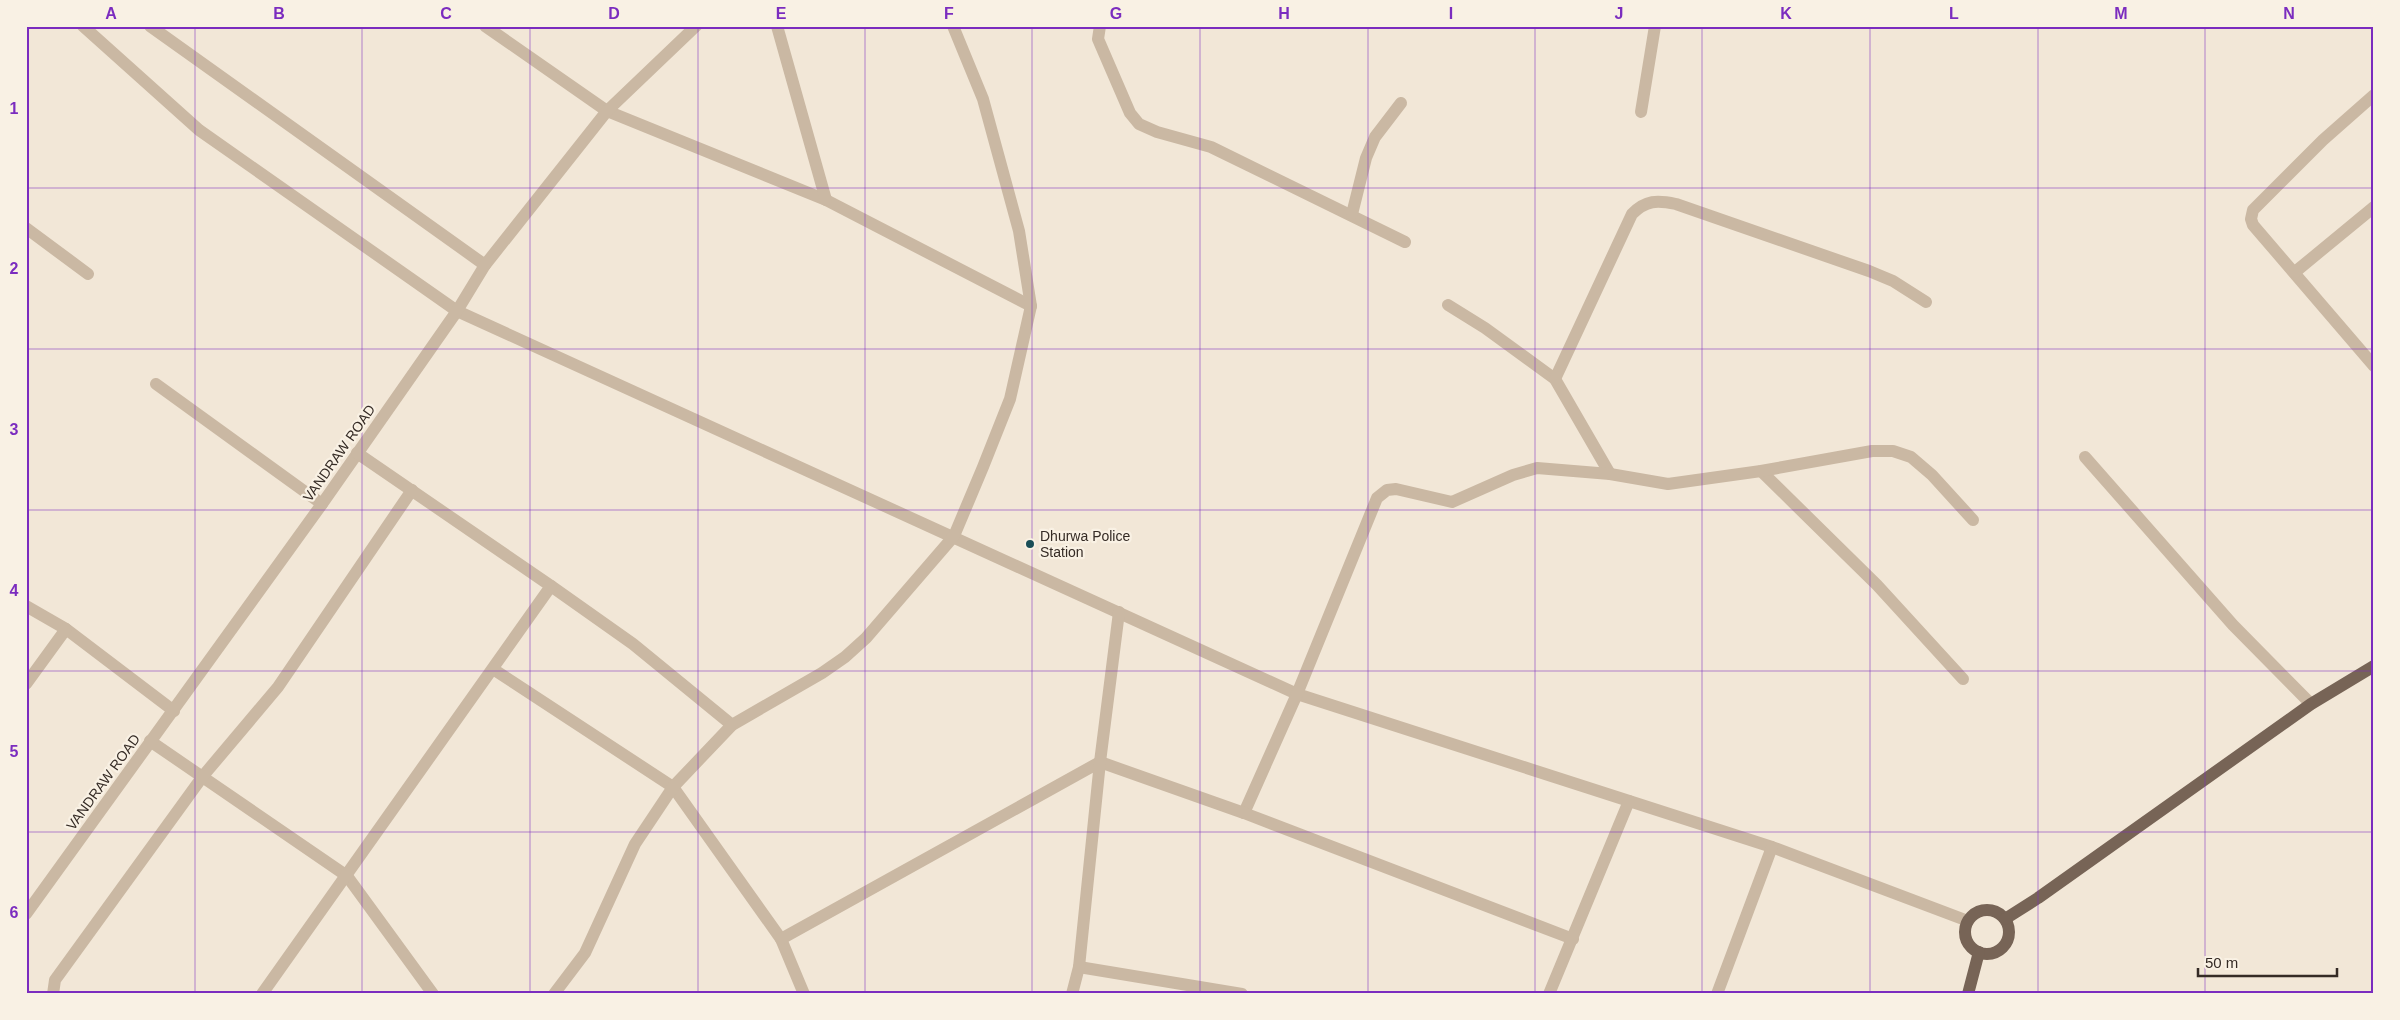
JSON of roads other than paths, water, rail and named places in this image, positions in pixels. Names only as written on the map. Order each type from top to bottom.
[{"type":"main road","points":[[2004,919],[2038,898],[2311,704],[2374,666]]},
{"type":"main road","points":[[1986,910],[1999,914],[2004,919],[2009,932],[2004,945],[1993,953],[1979,952],[1968,942],[1965,935],[1968,921],[1979,912],[1986,910]]},
{"type":"main road","points":[[1968,994],[1979,952]]},
{"type":"street","points":[[83,26],[199,130],[457,311],[1297,694],[1772,847],[1968,921]]},
{"type":"street","points":[[150,26],[485,264]]},
{"type":"street","points":[[485,26],[607,111],[826,200],[1031,306]]},
{"type":"street","name":"VANDRAW ROAD","points":[[26,914],[322,504],[457,311],[485,264],[607,111],[696,26]]},
{"type":"street","points":[[778,26],[826,200]]},
{"type":"street","points":[[554,994],[585,952],[635,844],[673,788],[732,724],[822,673],[845,657],[866,638],[954,536],[1010,399],[1031,306],[1019,231],[983,98],[953,26]]},
{"type":"street","points":[[1100,26],[1098,39],[1130,113],[1139,124],[1157,132],[1211,147],[1352,214],[1405,242]]},
{"type":"street","points":[[1641,112],[1654,26]]},
{"type":"street","points":[[2374,95],[2323,140],[2253,210],[2251,218],[2253,225],[2374,366]]},
{"type":"street","points":[[1352,214],[1366,158],[1375,137],[1401,104]]},
{"type":"street","points":[[1555,379],[1632,214],[1647,202],[1661,201],[1676,204],[1869,271],[1893,281],[1926,302]]},
{"type":"street","points":[[2295,272],[2374,207]]},
{"type":"street","points":[[26,228],[88,274]]},
{"type":"street","points":[[1448,305],[1485,328],[1555,379],[1610,474]]},
{"type":"street","points":[[156,384],[322,504]]},
{"type":"street","points":[[1244,813],[1297,694],[1380,494],[1387,490],[1396,490],[1452,502],[1513,475],[1537,468],[1610,474],[1668,484],[1761,471],[1872,451],[1893,451],[1911,457],[1932,475],[1974,520]]},
{"type":"street","points":[[357,453],[634,644],[732,724]]},
{"type":"street","points":[[2085,457],[2233,625],[2311,704]]},
{"type":"street","points":[[1761,471],[1876,585],[1964,679]]},
{"type":"street","points":[[53,994],[55,980],[203,776],[278,687],[412,490]]},
{"type":"street","points":[[262,994],[551,586]]},
{"type":"street","points":[[26,606],[66,629],[174,711]]},
{"type":"street","points":[[1072,994],[1079,967],[1100,762],[1119,612]]},
{"type":"street","points":[[26,684],[66,629]]},
{"type":"street","points":[[493,669],[673,788],[781,939],[804,994]]},
{"type":"street","points":[[150,741],[347,876],[433,994]]},
{"type":"street","points":[[781,939],[1100,762],[1244,813],[1573,939]]},
{"type":"street","points":[[1549,994],[1629,801]]},
{"type":"street","points":[[1717,994],[1772,847]]},
{"type":"street","points":[[1079,967],[1242,994]]},
{"type":"place","name":"Dhurwa Police Station","points":[[1030,544]]}]
